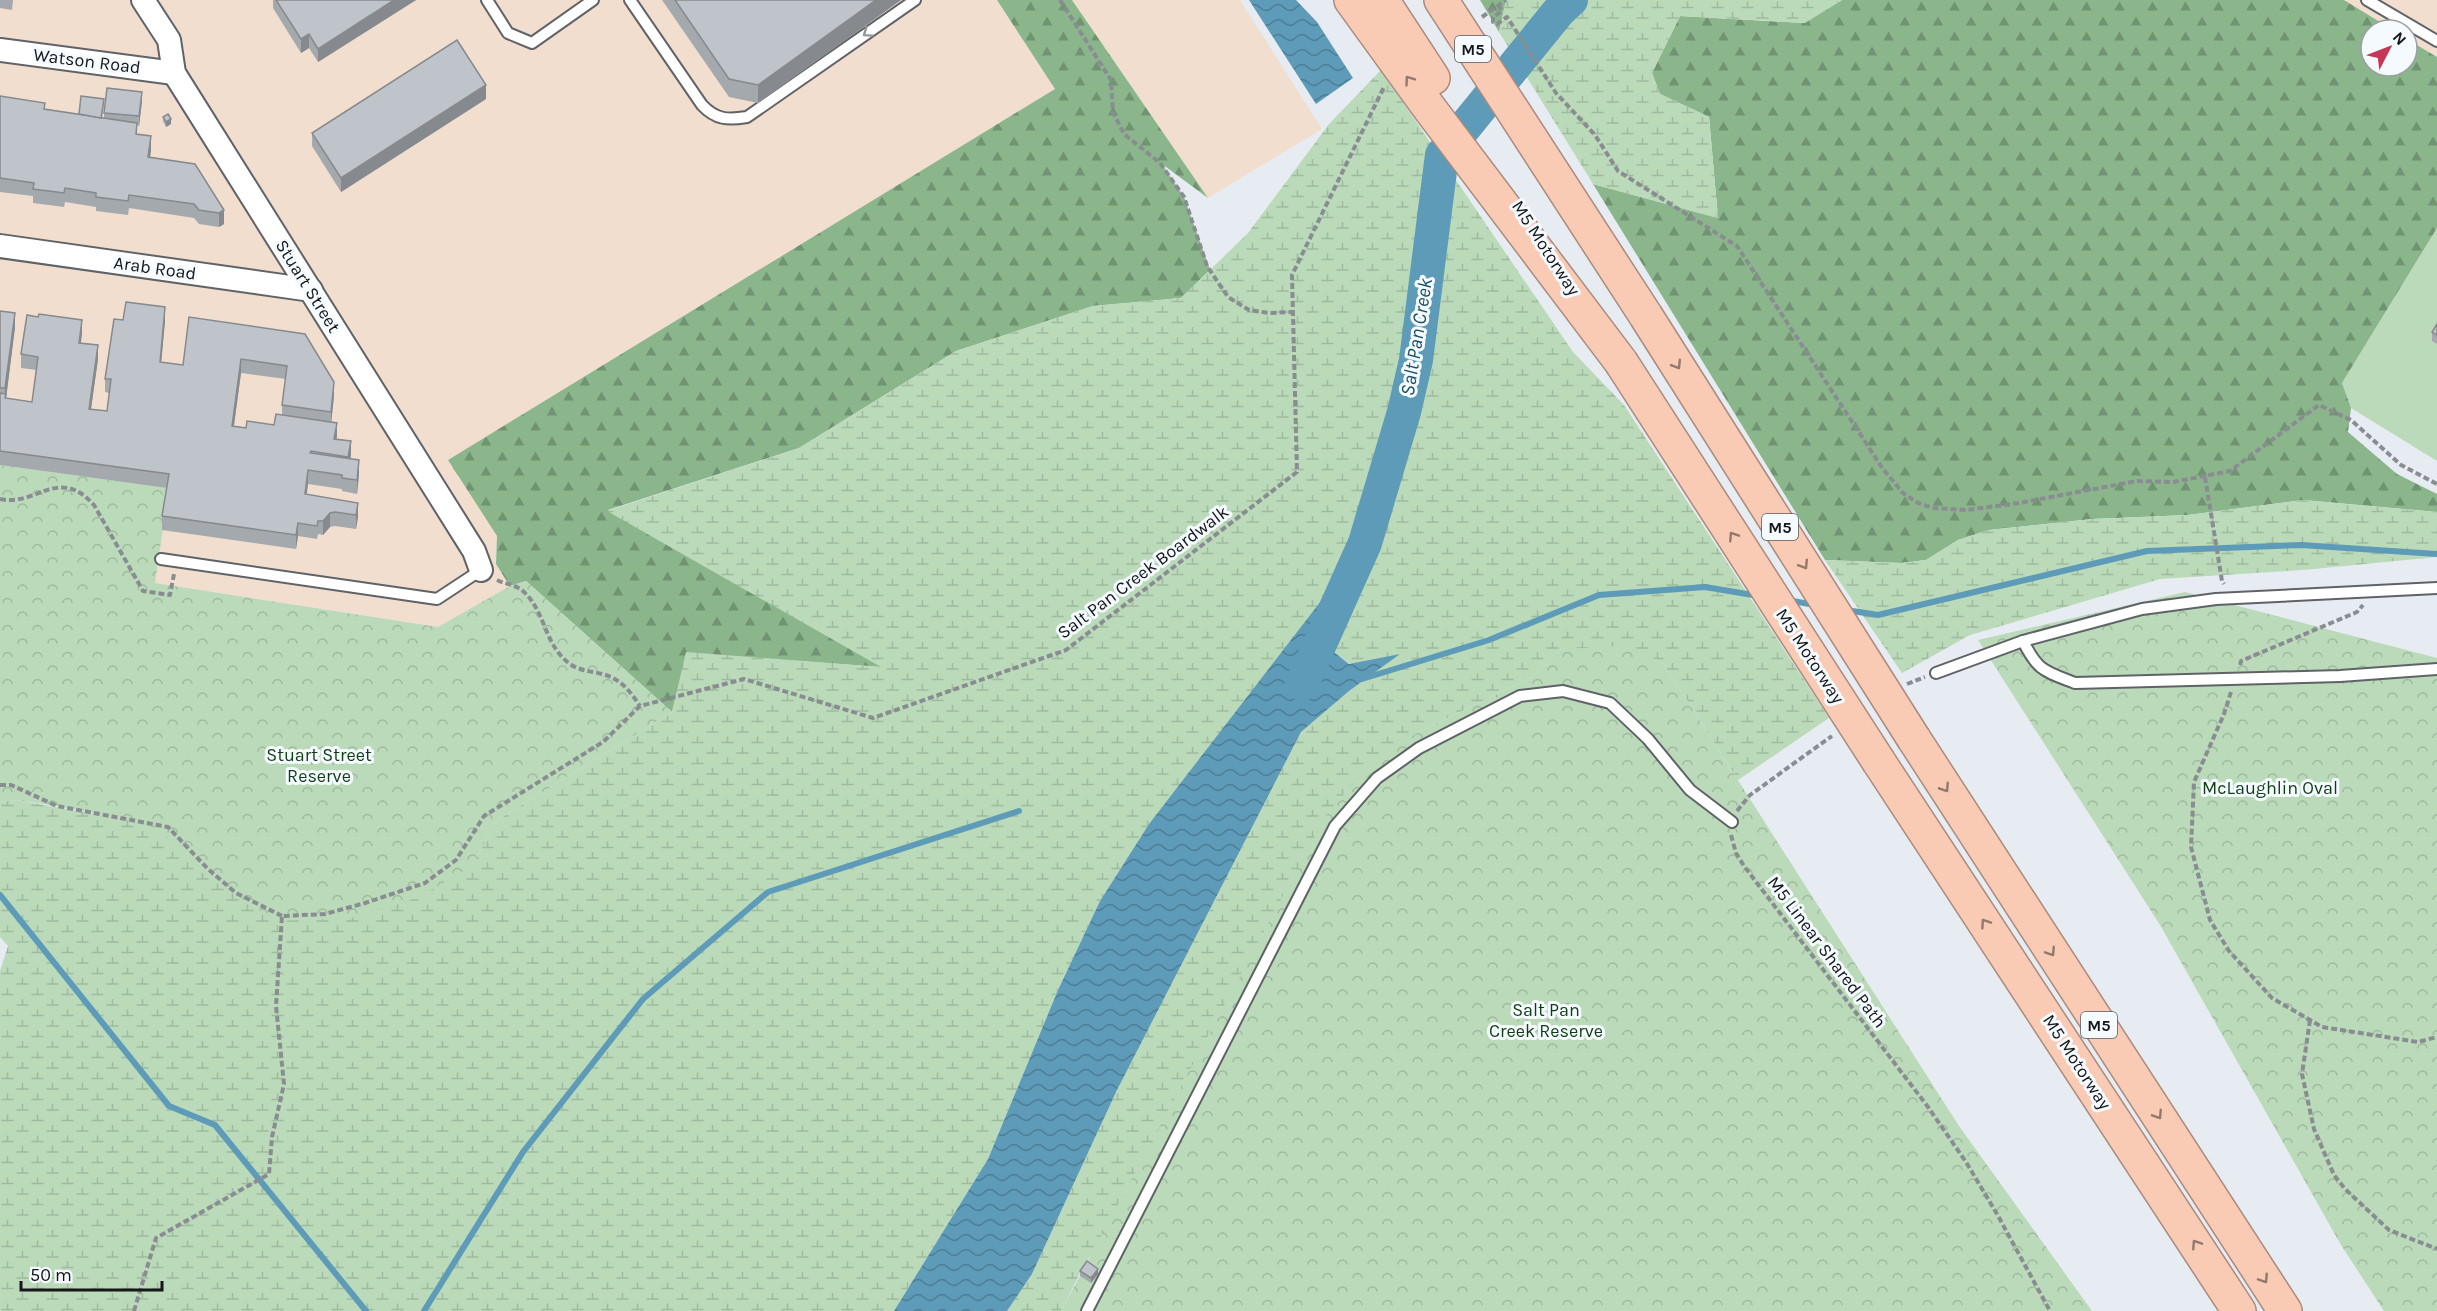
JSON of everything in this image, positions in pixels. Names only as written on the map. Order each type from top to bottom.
[{"type":"highway","points":[[1351,0],[1430,109],[1621,362]]},
{"type":"highway","name":"M5 Motorway","points":[[1382,0],[1621,362],[1879,762],[2239,1311]]},
{"type":"highway","name":"M5","points":[[1441,0],[1646,316],[1914,739],[2285,1311]]},
{"type":"highway","name":"M5","points":[[1470,9],[1633,277],[1646,316]]},
{"type":"street","name":"Stuart Street","points":[[143,0],[169,40],[174,73],[474,551],[481,570]]},
{"type":"street","name":"Watson Road","points":[[0,50],[174,73]]},
{"type":"street","name":"Arab Road","points":[[0,246],[311,290]]},
{"type":"lane","points":[[487,0],[508,33],[532,43],[593,0]]},
{"type":"lane","points":[[630,0],[702,105],[712,115],[727,120],[747,117],[915,0]]},
{"type":"lane","points":[[2367,0],[2437,41]]},
{"type":"lane","points":[[162,559],[437,599],[481,570]]},
{"type":"lane","points":[[1936,673],[2023,641],[2142,609],[2216,599],[2437,588]]},
{"type":"lane","points":[[2023,641],[2032,660],[2041,669],[2075,683],[2340,676],[2437,669]]},
{"type":"lane","points":[[1088,1311],[1335,826],[1377,778],[1419,748],[1520,696],[1563,691],[1610,703],[1648,739],[1690,790],[1732,822]]},
{"type":"path","points":[[1060,0],[1110,80],[1113,112],[1124,134],[1160,163],[1184,197],[1207,266],[1228,297],[1249,310],[1269,313],[1292,312]]},
{"type":"path","points":[[1470,9],[1498,5],[1506,0]]},
{"type":"path","points":[[1498,5],[1502,11],[1493,17],[1493,22],[1497,24],[1507,17],[1556,93],[1595,135],[1618,171],[1737,246],[1883,469],[1903,493],[1918,503],[1933,508],[1967,510],[2019,503],[2137,481],[2173,482],[2230,471],[2319,405],[2351,420],[2401,465],[2437,484]]},
{"type":"path","name":"Salt Pan Creek Boardwalk","points":[[640,706],[744,679],[873,718],[1066,650],[1297,472],[1292,275],[1386,82]]},
{"type":"path","points":[[2205,477],[2222,582]]},
{"type":"path","points":[[0,499],[11,501],[61,486],[85,494],[94,505],[143,591],[170,595],[177,561]]},
{"type":"path","points":[[0,785],[11,785],[57,806],[168,827],[208,869],[236,893],[282,916],[325,914],[425,883],[456,860],[484,816],[603,742],[640,706],[625,687],[614,678],[570,664],[550,642],[540,617],[526,593],[515,585],[502,582],[481,570]]},
{"type":"path","points":[[2375,592],[2357,612],[2241,661],[2224,714],[2194,782],[2191,847],[2210,920],[2229,951],[2272,998],[2322,1027],[2418,1042],[2437,1037]]},
{"type":"path","points":[[1899,689],[1936,673]]},
{"type":"path","points":[[1732,822],[1736,812],[1750,795],[1841,729]]},
{"type":"path","name":"M5 Linear Shared Path","points":[[1732,822],[1732,842],[1744,866],[1928,1107],[1987,1197],[2050,1311]]},
{"type":"path","points":[[134,1311],[156,1238],[269,1174],[272,1137],[284,1084],[276,1006],[282,916]]},
{"type":"path","points":[[2310,1020],[2302,1074],[2314,1129],[2334,1175],[2345,1190],[2389,1230],[2437,1249]]},
{"type":"shaded area","points":[[0,0],[997,0],[1055,89],[448,460],[497,536],[496,564],[510,586],[438,627],[155,583],[169,488],[0,465]]},
{"type":"shaded area","points":[[1072,0],[1240,0],[1322,129],[1208,198]]},
{"type":"shaded area","points":[[2344,0],[2437,0],[2437,57],[2419,46],[2419,18],[2373,18]]},
{"type":"green space","points":[[997,0],[1072,0],[1208,198],[1162,164],[1184,197],[1210,270],[1181,298],[1093,306],[956,351],[799,448],[608,510],[882,667],[687,653],[672,712],[526,581],[510,586],[496,564],[497,536],[448,460],[1055,89]]},
{"type":"green space","points":[[1480,0],[1506,0],[1499,32]]},
{"type":"green space","points":[[1506,0],[1842,0],[1805,23],[1680,16],[1652,73],[1660,94],[1709,117],[1718,218],[1593,184],[1499,32]]},
{"type":"green space","points":[[1842,0],[2344,0],[2373,18],[2359,18],[2359,78],[2419,78],[2419,46],[2437,57],[2437,228],[2342,383],[2351,408],[2348,432],[2397,474],[2437,494],[2437,512],[2303,500],[2188,515],[2092,519],[1989,530],[1958,540],[1926,560],[1901,563],[1825,560],[1593,184],[1718,218],[1709,117],[1660,94],[1652,73],[1680,16],[1804,23]]},
{"type":"green space","points":[[1381,70],[1573,352],[1624,405],[1829,718],[1738,780],[1663,663],[1561,649],[1532,677],[1415,734],[1081,1271],[1061,1311],[1007,1311],[1032,1274],[1117,1090],[1301,732],[1349,691],[1398,655],[1350,664],[1318,639],[1321,602],[1149,824],[1100,901],[1058,990],[988,1159],[894,1311],[0,1311],[0,971],[8,946],[0,937],[0,802],[17,800],[106,816],[471,867],[496,821],[672,712],[686,652],[881,667],[607,511],[799,448],[956,351],[1093,306],[1181,298],[1248,233],[1329,124]]},
{"type":"green space","points":[[2437,228],[2437,461],[2351,408],[2342,383]]},
{"type":"green space","name":"Stuart Street Reserve","points":[[0,465],[169,488],[155,583],[438,627],[510,586],[526,581],[672,712],[496,821],[471,867],[417,898],[351,918],[275,921],[221,885],[153,825],[57,806],[17,800],[0,802]]},
{"type":"green space","points":[[2303,500],[2437,512],[2437,557],[2303,570],[2160,579],[1970,635],[1902,673],[1825,560],[1901,563],[1926,560],[1958,540],[1989,530],[2092,519],[2188,515]]},
{"type":"green space","name":"McLaughlin Oval","points":[[2185,592],[2437,658],[2437,1311],[2384,1311],[2341,1245],[2160,925],[1978,640]]},
{"type":"green space","name":"Salt Pan Creek Reserve","points":[[1629,646],[1663,663],[1959,1126],[2092,1311],[1061,1311],[1326,815],[1365,770],[1415,734],[1532,677],[1561,649]]},
{"type":"water","points":[[1249,0],[1296,0],[1317,22],[1353,78],[1316,104]]},
{"type":"water","points":[[1321,601],[1318,639],[1349,664],[1400,654],[1349,691],[1301,732],[1117,1090],[1032,1274],[1007,1311],[894,1311],[988,1159],[1058,990],[1100,901],[1149,824]]},
{"type":"building","points":[[276,0],[394,0],[318,49],[309,34],[301,39]]},
{"type":"building","points":[[675,0],[876,0],[758,85],[729,79]]},
{"type":"building","points":[[457,40],[486,85],[341,178],[312,133]]},
{"type":"building","points":[[107,88],[142,92],[139,116],[104,113]]},
{"type":"building","points":[[0,96],[45,103],[44,109],[137,123],[136,134],[151,136],[148,157],[195,164],[224,210],[219,213],[199,210],[194,204],[129,195],[128,201],[96,197],[96,193],[65,188],[64,193],[33,189],[34,183],[0,178]]},
{"type":"building","points":[[81,96],[104,99],[101,118],[79,114]]},
{"type":"building","points":[[168,114],[171,119],[166,122],[163,117]]},
{"type":"building","points":[[126,302],[165,307],[160,362],[183,365],[189,317],[305,334],[334,382],[331,412],[282,405],[287,366],[241,359],[232,426],[246,428],[247,421],[274,425],[276,414],[337,423],[334,439],[351,441],[348,457],[311,451],[310,453],[359,460],[357,480],[342,478],[342,475],[308,470],[305,494],[358,503],[356,515],[335,512],[330,513],[323,521],[318,521],[317,526],[298,523],[296,535],[162,516],[169,474],[0,451],[0,393],[6,394],[5,398],[32,402],[38,357],[21,354],[27,315],[38,317],[39,314],[82,320],[79,343],[98,345],[89,409],[107,411],[111,379],[105,379],[114,319],[123,320]]},
{"type":"building","points":[[0,311],[15,313],[5,388],[0,388]]},
{"type":"building","points":[[2437,324],[2437,335],[2432,332]]},
{"type":"building","points":[[1087,1261],[1098,1269],[1091,1278],[1080,1271]]},
{"type":"waterway","name":"Salt Pan Creek","points":[[1302,684],[1365,543],[1404,412],[1416,360],[1442,155],[1559,11],[1571,0]]},
{"type":"waterway","points":[[1846,610],[1878,615],[2147,551],[2301,545],[2437,554]]},
{"type":"waterway","points":[[1362,679],[1489,640],[1599,595],[1705,587],[1759,596]]},
{"type":"waterway","points":[[1787,600],[1815,605]]},
{"type":"waterway","points":[[424,1311],[523,1152],[643,999],[768,892],[1019,811]]},
{"type":"waterway","points":[[0,895],[169,1106],[215,1125],[366,1311]]}]
